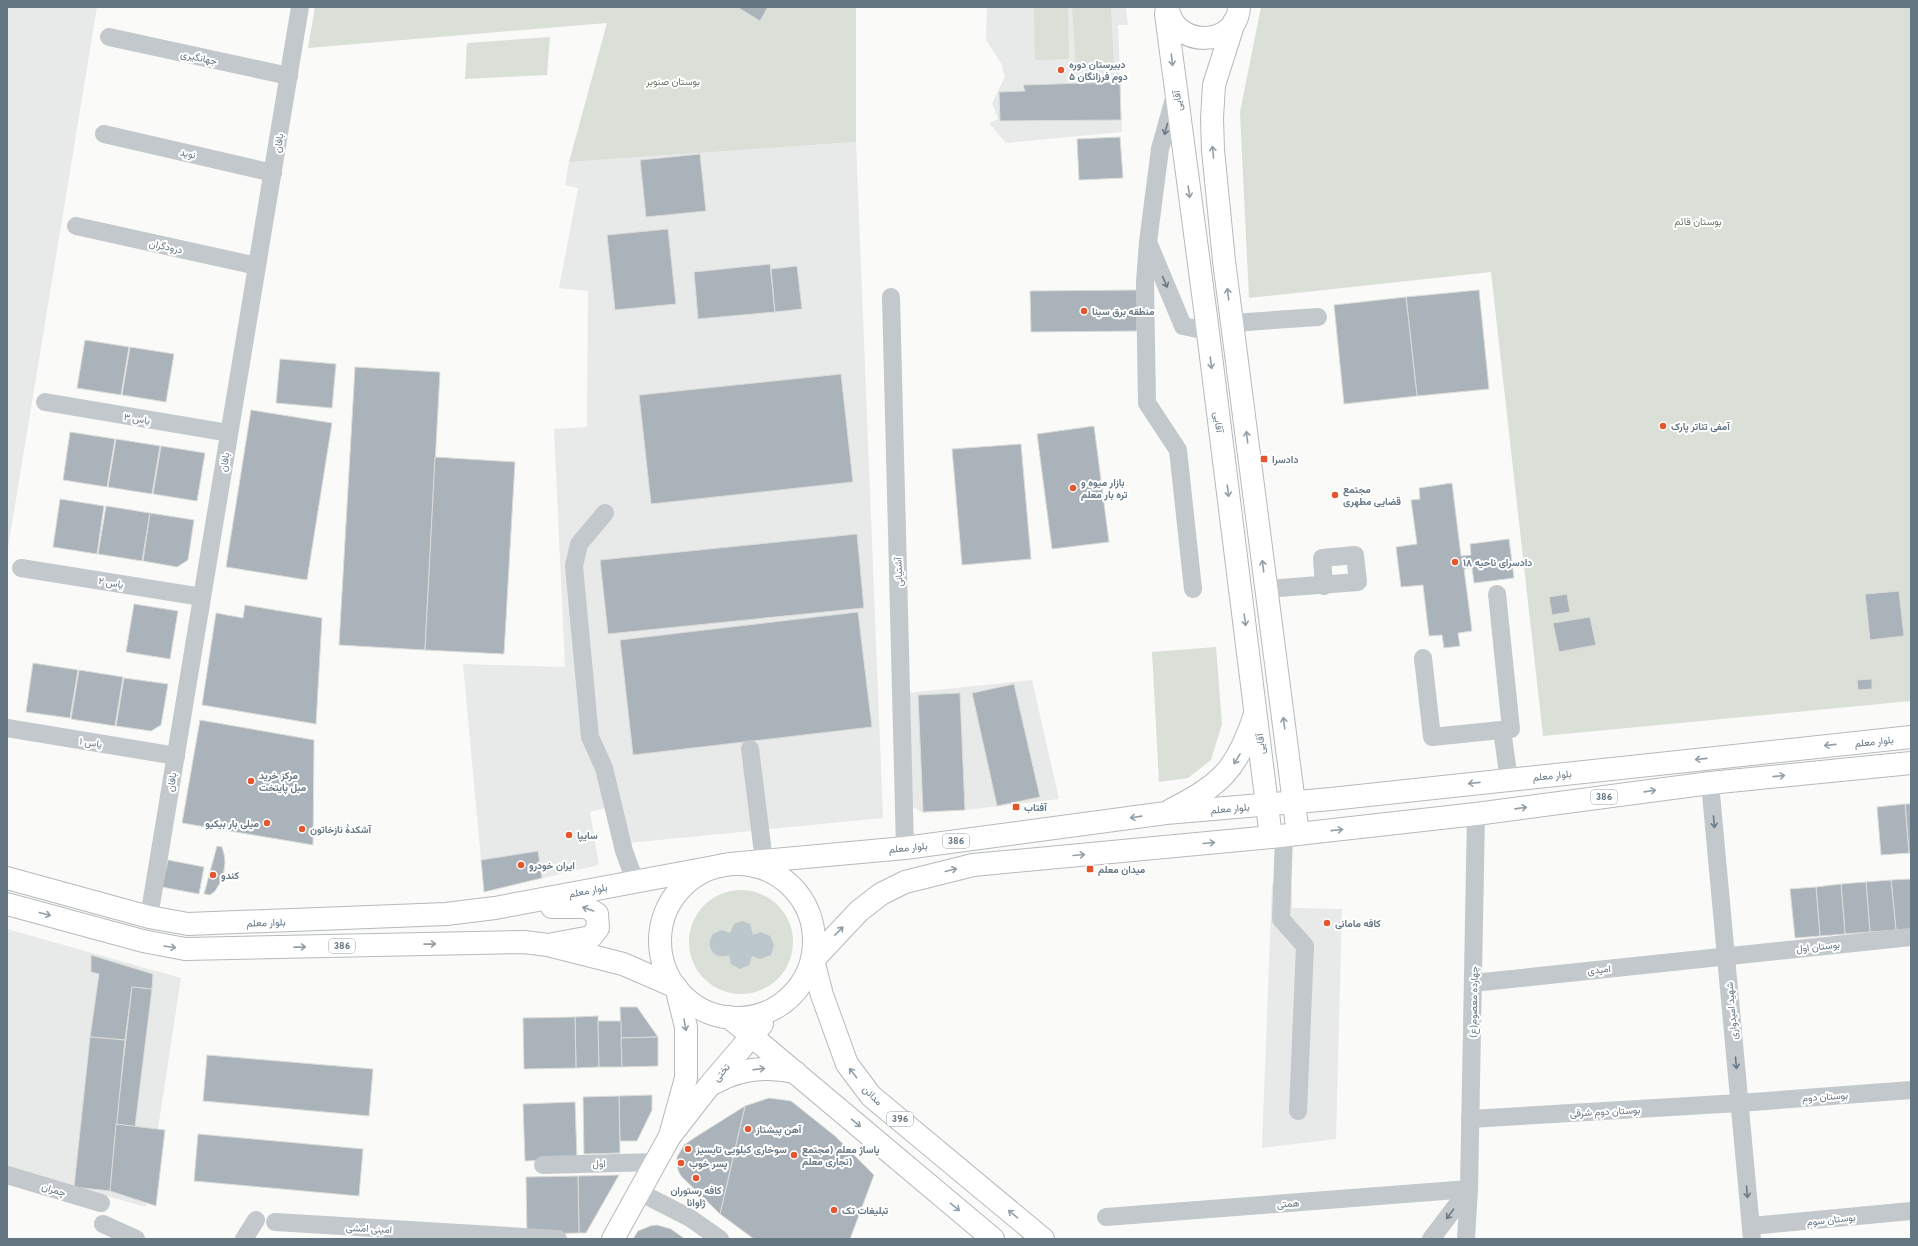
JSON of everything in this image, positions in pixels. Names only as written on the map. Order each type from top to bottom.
[{"type":"main road","points":[[1167,7],[1173,22],[1181,31],[1192,37],[1204,39],[1216,37],[1226,31],[1237,15]]},
{"type":"main road","name":"آقایی","points":[[1167,7],[1166,14],[1267,805],[1284,836]]},
{"type":"main road","points":[[1237,15],[1214,84],[1212,150],[1232,323],[1294,802],[1284,836]]},
{"type":"main road","points":[[1166,813],[1191,800],[1215,784],[1230,770],[1246,743],[1256,710]]},
{"type":"main road","name":"بلوار معلم","points":[[7,878],[149,918],[188,924],[446,914],[495,908],[730,864],[905,848],[1166,813],[1331,799],[1911,737]]},
{"type":"main road","points":[[1289,762],[1297,775],[1309,787],[1331,799]]},
{"type":"main road","name":"386","points":[[813,960],[860,911],[881,894],[905,882],[973,865],[1284,836],[1476,814],[1710,783],[1911,763]]},
{"type":"main road","points":[[730,864],[754,865],[777,874],[796,890],[809,911],[815,935],[813,960],[804,980],[791,997],[774,1009],[752,1017],[729,1018],[696,1006],[676,987],[666,970],[660,950],[660,929],[666,910],[677,892],[692,878],[710,868],[730,864]]},
{"type":"main road","name":"386","points":[[7,904],[143,941],[185,949],[524,942],[548,945],[623,964],[676,987]]},
{"type":"main road","points":[[495,908],[586,907],[597,914],[598,928],[591,936],[548,945]]},
{"type":"main road","name":"مدائن","points":[[813,960],[822,994],[846,1064],[871,1096],[1043,1239]]},
{"type":"main road","name":"تختی","points":[[670,1136],[686,1078],[686,1027],[676,987]]},
{"type":"main road","name":"تختی","points":[[613,1239],[670,1136],[709,1086],[774,1009]]},
{"type":"main road","points":[[729,1018],[993,1239]]},
{"type":"main road","points":[[709,1086],[726,1076],[762,1068],[776,1068],[795,1072]]},
{"type":"street","name":"بافان","points":[[149,918],[300,7]]},
{"type":"street","name":"جهانگیری","points":[[109,37],[289,76]]},
{"type":"street","points":[[1176,92],[1160,149],[1148,242],[1146,282],[1147,403],[1178,450],[1193,589]]},
{"type":"street","name":"نوید","points":[[104,134],[273,173]]},
{"type":"street","name":"درودگران","points":[[76,226],[257,266]]},
{"type":"street","points":[[1148,242],[1183,326],[1207,331]]},
{"type":"street","name":"آشتیانی","points":[[891,297],[905,848]]},
{"type":"street","points":[[1232,323],[1318,317]]},
{"type":"street","name":"یاس ۳","points":[[45,402],[229,433]]},
{"type":"street","points":[[605,513],[580,544],[574,566],[590,737],[604,768],[624,851],[635,882]]},
{"type":"street","name":"یاس ۲","points":[[21,568],[202,597]]},
{"type":"street","points":[[1266,590],[1324,586]]},
{"type":"street","points":[[1423,658],[1432,737],[1511,729],[1497,594]]},
{"type":"street","name":"یاس ۱","points":[[7,728],[176,756]]},
{"type":"street","points":[[1502,730],[1509,780]]},
{"type":"street","points":[[750,749],[764,861]]},
{"type":"street","name":"شهيد امیدواری","points":[[1710,783],[1751,1233]]},
{"type":"street","name":"چهارده معصوم(ع)","points":[[1466,1239],[1469,1189],[1476,814]]},
{"type":"street","points":[[1284,836],[1281,919],[1305,946],[1298,1111]]},
{"type":"street","name":"بوستان اول","points":[[1726,955],[1911,937]]},
{"type":"street","name":"امیدی","points":[[1473,983],[1726,955]]},
{"type":"street","name":"بوستان دوم","points":[[1739,1103],[1911,1090]]},
{"type":"street","name":"بوستان دوم شرقی","points":[[1470,1119],[1739,1103]]},
{"type":"street","name":"اول","points":[[543,1165],[655,1162]]},
{"type":"street","name":"چمران","points":[[7,1175],[101,1203]]},
{"type":"street","points":[[1431,1239],[1469,1189]]},
{"type":"street","name":"همتی","points":[[1106,1217],[1469,1189]]},
{"type":"street","points":[[639,1192],[690,1218],[720,1239]]},
{"type":"street","name":"بوستان سوم","points":[[1751,1233],[1911,1211]]},
{"type":"street","points":[[244,1239],[256,1220]]},
{"type":"street","name":"امینی امشی","points":[[275,1222],[558,1239]]},
{"type":"street","points":[[103,1224],[136,1239]]},
{"type":"shaded area","points":[[7,7],[97,7],[7,554]]},
{"type":"shaded area","name":"دبیرستان دوره دوم فرزانگان ۵","points":[[987,7],[1126,7],[1128,25],[1118,25],[1122,132],[1006,143],[989,123],[998,119],[992,103],[1005,77],[1001,63],[986,40]]},
{"type":"shaded area","points":[[856,142],[883,818],[618,844],[609,807],[590,812],[599,865],[484,892],[463,664],[565,667],[554,429],[587,427],[588,291],[559,288],[578,188],[565,185],[569,162]]},
{"type":"shaded area","points":[[1032,680],[1059,799],[966,810],[923,813],[910,805],[907,693]]},
{"type":"shaded area","points":[[1272,884],[1292,885],[1292,908],[1342,909],[1336,1139],[1262,1148]]},
{"type":"shaded area","points":[[742,921],[750,924],[753,935],[761,932],[770,936],[774,945],[771,955],[760,959],[752,956],[749,965],[740,969],[731,964],[729,955],[719,956],[712,951],[710,948],[710,939],[713,934],[722,930],[730,933],[734,924]]},
{"type":"shaded area","points":[[7,929],[181,978],[146,1207],[7,1168]]},
{"type":"green space","name":"بوستان صنوبر","points":[[315,7],[856,7],[856,142],[569,162],[607,23],[308,48]]},
{"type":"green space","points":[[1034,7],[1068,7],[1069,59],[1035,60]]},
{"type":"green space","points":[[1072,7],[1111,7],[1114,67],[1076,69]]},
{"type":"green space","name":"بوستان قائم","points":[[1261,7],[1911,7],[1911,701],[1543,736],[1491,272],[1249,298],[1240,112]]},
{"type":"green space","points":[[550,37],[547,75],[465,79],[467,43]]},
{"type":"green space","points":[[1216,647],[1222,724],[1211,760],[1188,778],[1159,782],[1152,652]]},
{"type":"green space","points":[[741,890],[761,894],[778,905],[789,922],[793,942],[789,962],[778,979],[761,990],[741,994],[721,990],[704,979],[693,962],[689,942],[693,922],[704,905],[721,894]]},
{"type":"building","points":[[737,7],[768,7],[760,21]]},
{"type":"building","points":[[1120,82],[1121,120],[1000,121],[999,92],[1025,91],[1023,85]]},
{"type":"building","points":[[1120,137],[1123,178],[1079,180],[1077,139]]},
{"type":"building","points":[[700,154],[706,211],[646,217],[640,160]]},
{"type":"building","points":[[668,229],[676,304],[615,310],[607,235]]},
{"type":"building","points":[[770,264],[775,312],[698,319],[694,272]]},
{"type":"building","points":[[797,266],[802,309],[775,312],[771,269]]},
{"type":"building","name":"منطقه برق سینا","points":[[1137,290],[1137,331],[1031,332],[1030,291]]},
{"type":"building","points":[[1479,290],[1489,389],[1417,396],[1406,297]]},
{"type":"building","points":[[1406,297],[1417,396],[1344,404],[1334,305]]},
{"type":"building","points":[[85,340],[129,347],[121,395],[77,388]]},
{"type":"building","points":[[130,347],[174,354],[166,402],[122,395]]},
{"type":"building","points":[[280,359],[336,364],[332,408],[276,403]]},
{"type":"building","points":[[355,367],[440,372],[425,650],[339,645]]},
{"type":"building","points":[[841,374],[853,482],[651,504],[639,395]]},
{"type":"building","points":[[251,410],[332,423],[307,580],[226,567]]},
{"type":"building","name":"بازار میوه و تره بار معلم","points":[[1094,426],[1109,542],[1052,549],[1037,434]]},
{"type":"building","points":[[70,432],[115,439],[107,487],[63,480]]},
{"type":"building","points":[[116,439],[160,446],[152,494],[108,487]]},
{"type":"building","points":[[1021,444],[1031,559],[962,565],[952,449]]},
{"type":"building","points":[[161,446],[205,453],[197,501],[153,494]]},
{"type":"building","points":[[435,457],[515,462],[504,654],[425,650]]},
{"type":"building","name":"دادسرای ناحیه ۱۸","points":[[1452,483],[1461,556],[1471,555],[1470,544],[1509,539],[1514,578],[1474,583],[1472,568],[1464,569],[1472,631],[1458,633],[1460,646],[1444,648],[1442,635],[1429,636],[1423,585],[1401,587],[1396,547],[1417,544],[1411,500],[1420,499],[1419,488]]},
{"type":"building","points":[[60,499],[104,506],[97,554],[53,547]]},
{"type":"building","points":[[106,506],[150,513],[142,561],[98,554]]},
{"type":"building","points":[[150,513],[194,520],[188,560],[177,567],[143,561]]},
{"type":"building","points":[[857,534],[864,608],[608,634],[600,560]]},
{"type":"building","points":[[1899,591],[1904,636],[1870,640],[1865,594]]},
{"type":"building","points":[[1567,594],[1570,612],[1552,615],[1549,597]]},
{"type":"building","points":[[134,604],[178,611],[170,659],[126,652]]},
{"type":"building","points":[[245,605],[322,618],[316,724],[202,705],[216,613],[243,618]]},
{"type":"building","points":[[858,612],[872,727],[633,755],[620,640]]},
{"type":"building","points":[[1590,617],[1596,645],[1559,652],[1553,623]]},
{"type":"building","points":[[33,663],[78,670],[70,718],[26,712]]},
{"type":"building","points":[[79,670],[123,677],[115,726],[71,719]]},
{"type":"building","points":[[124,678],[168,684],[161,725],[151,731],[116,726]]},
{"type":"building","points":[[1872,679],[1872,689],[1858,690],[1857,680]]},
{"type":"building","points":[[1014,684],[1040,797],[997,806],[972,693]]},
{"type":"building","points":[[960,693],[965,810],[923,812],[918,695]]},
{"type":"building","name":"مرکز خرید مبل پایتخت","points":[[200,720],[314,740],[313,845],[182,823]]},
{"type":"building","points":[[1905,804],[1911,804],[1911,853],[1909,853]]},
{"type":"building","points":[[1905,804],[1909,853],[1881,855],[1877,807]]},
{"type":"building","points":[[217,846],[222,847],[224,854],[225,862],[223,878],[215,891],[210,895],[204,894]]},
{"type":"building","points":[[538,851],[542,878],[484,892],[481,860]]},
{"type":"building","points":[[168,860],[204,867],[199,894],[162,887]]},
{"type":"building","points":[[1911,879],[1911,929],[1896,930],[1891,880]]},
{"type":"building","points":[[1891,880],[1896,930],[1870,932],[1866,882]]},
{"type":"building","points":[[1866,882],[1870,932],[1845,934],[1841,884]]},
{"type":"building","points":[[1841,884],[1845,934],[1820,936],[1816,887]]},
{"type":"building","points":[[1816,887],[1820,936],[1795,938],[1790,889]]},
{"type":"building","points":[[91,955],[153,974],[152,989],[132,987],[125,1040],[90,1037],[99,974],[91,972]]},
{"type":"building","points":[[132,987],[152,989],[135,1127],[116,1124]]},
{"type":"building","points":[[620,1007],[637,1007],[658,1037],[621,1038]]},
{"type":"building","points":[[598,1016],[599,1067],[576,1068],[575,1017]]},
{"type":"building","points":[[575,1017],[576,1068],[524,1069],[523,1018]]},
{"type":"building","points":[[598,1021],[621,1021],[622,1067],[599,1067]]},
{"type":"building","points":[[90,1037],[125,1040],[110,1191],[74,1187]]},
{"type":"building","points":[[658,1037],[658,1066],[622,1067],[621,1038]]},
{"type":"building","points":[[207,1055],[373,1069],[369,1116],[203,1101]]},
{"type":"building","points":[[652,1095],[652,1110],[637,1141],[620,1141],[619,1096]]},
{"type":"building","points":[[619,1096],[620,1153],[584,1154],[583,1097]]},
{"type":"building","name":"پاساژ معلم (مجتمع تجاری معلم)","points":[[769,1098],[791,1101],[835,1136],[874,1175],[850,1239],[754,1239],[720,1214],[745,1106]]},
{"type":"building","points":[[575,1102],[577,1159],[525,1161],[523,1104]]},
{"type":"building","points":[[745,1106],[720,1214],[681,1176],[678,1170],[677,1157],[684,1145]]},
{"type":"building","points":[[116,1124],[165,1130],[156,1206],[110,1191]]},
{"type":"building","points":[[198,1134],[363,1149],[359,1196],[194,1181]]},
{"type":"building","points":[[619,1175],[586,1233],[579,1233],[578,1176]]},
{"type":"building","points":[[578,1176],[579,1233],[527,1234],[526,1177]]},
{"type":"building","points":[[657,1225],[671,1229],[685,1239],[633,1239],[638,1231]]},
{"type":"place","name":"دبیرستان دوره دوم فرزانگان ۵","points":[[1061,70]]},
{"type":"place","name":"منطقه برق سینا","points":[[1084,311]]},
{"type":"place","name":"آمفی تئاتر پارک","points":[[1663,426]]},
{"type":"place","name":"دادسرا","points":[[1264,459]]},
{"type":"place","name":"بازار میوه و تره بار معلم","points":[[1073,488]]},
{"type":"place","name":"مجتمع قضایی مطهری","points":[[1335,495]]},
{"type":"place","name":"دادسرای ناحیه ۱۸","points":[[1455,562]]},
{"type":"place","name":"مرکز خرید مبل پایتخت","points":[[251,781]]},
{"type":"place","name":"آفتاب","points":[[1016,807]]},
{"type":"place","name":"میلی بار بیکیو","points":[[267,823]]},
{"type":"place","name":"آشکدهٔ نازخاتون","points":[[302,829]]},
{"type":"place","name":"سایپا","points":[[569,835]]},
{"type":"place","name":"ایران خودرو","points":[[521,865]]},
{"type":"place","name":"میدان معلم","points":[[1090,869]]},
{"type":"place","name":"کندو","points":[[213,875]]},
{"type":"place","name":"کافه مامانی","points":[[1327,923]]},
{"type":"place","name":"آهن پیشتاز","points":[[748,1129]]},
{"type":"place","name":"سوخاری کیلویی تایسیز","points":[[688,1149]]},
{"type":"place","name":"پاساژ معلم (مجتمع تجاری معلم)","points":[[794,1155]]},
{"type":"place","name":"پسر خوب","points":[[681,1163]]},
{"type":"place","name":"کافه رستوران ژاوانا","points":[[696,1178]]},
{"type":"place","name":"تبلیغات تک","points":[[834,1210]]}]
